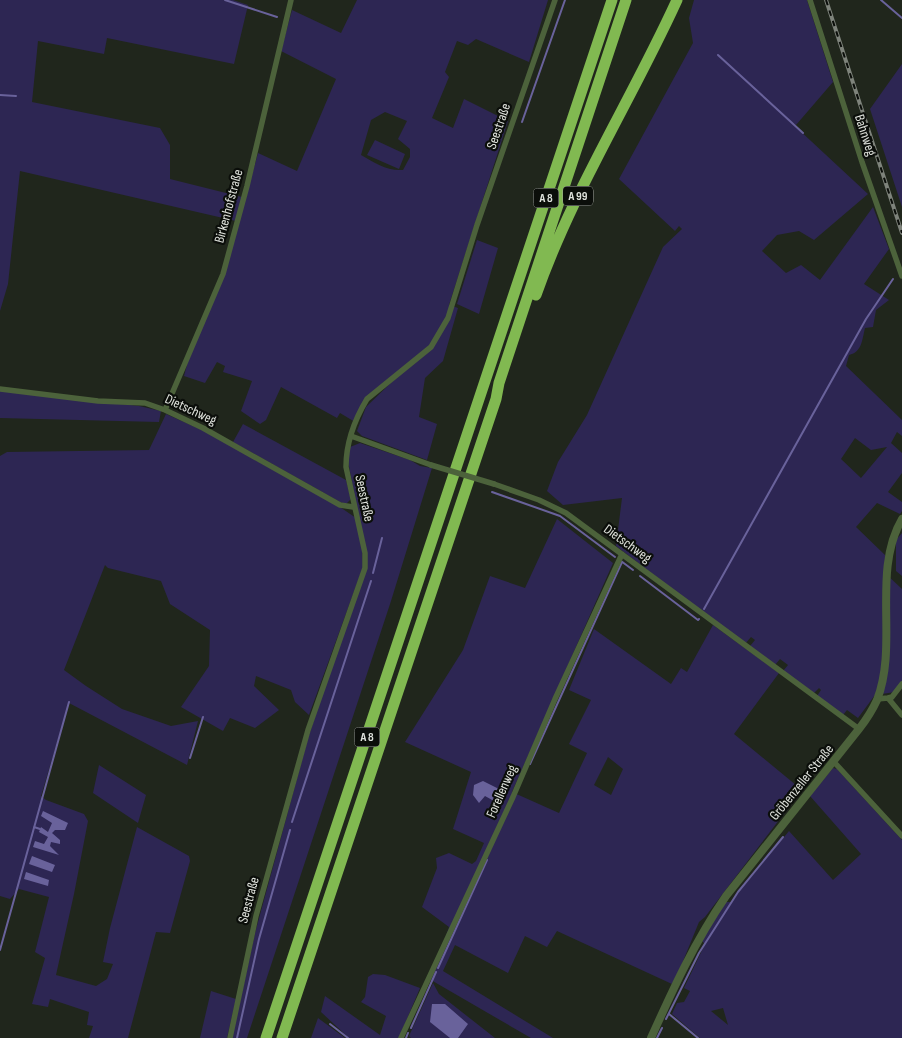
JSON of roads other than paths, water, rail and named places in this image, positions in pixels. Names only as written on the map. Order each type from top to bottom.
[{"type":"highway","name":"A 8","points":[[266,1038],[612,0]]},
{"type":"highway","name":"A 8","points":[[282,1038],[496,399],[499,383],[626,0]]},
{"type":"highway","name":"A 99","points":[[496,399],[505,385],[546,267],[561,232],[654,51],[677,0]]},
{"type":"street","name":"Birkenhofstraße","points":[[165,410],[222,274],[247,186],[291,0]]},
{"type":"street","name":"Seestraße","points":[[230,1038],[256,916],[308,730],[365,568],[365,553],[346,467],[346,454],[351,436],[361,410],[368,400],[431,347],[448,318],[477,225],[555,0]]},
{"type":"street","name":"Bahnweg","points":[[810,0],[862,162],[902,276]]},
{"type":"street","name":"Dietschweg","points":[[0,389],[98,401],[145,404],[165,410],[203,428],[340,505],[354,507]]},
{"type":"street","name":"Dietschweg","points":[[351,436],[431,465],[539,500],[566,513],[859,729]]},
{"type":"street","name":"Gröbenzeller Straße","points":[[651,1038],[685,963],[708,921],[870,714],[877,699],[884,666],[888,553],[895,532],[902,519]]},
{"type":"street","name":"Forellenweg","points":[[401,1038],[513,797],[622,554]]},
{"type":"street","points":[[877,699],[892,697],[902,684]]},
{"type":"street","points":[[888,698],[902,715]]},
{"type":"street","points":[[834,762],[902,836]]},
{"type":"waterway","points":[[225,0],[277,17]]},
{"type":"waterway","points":[[522,122],[565,0]]},
{"type":"waterway","points":[[881,0],[902,18]]},
{"type":"waterway","points":[[718,55],[803,133]]},
{"type":"waterway","points":[[0,95],[16,96]]},
{"type":"waterway","points":[[704,609],[866,319],[893,279]]},
{"type":"waterway","points":[[492,492],[560,516],[615,557]]},
{"type":"waterway","points":[[373,573],[382,538]]},
{"type":"waterway","points":[[621,561],[633,570]]},
{"type":"waterway","points":[[530,764],[622,562]]},
{"type":"waterway","points":[[640,576],[699,619]]},
{"type":"waterway","points":[[292,822],[371,581]]},
{"type":"waterway","points":[[0,950],[69,702]]},
{"type":"waterway","points":[[190,758],[203,717]]},
{"type":"waterway","points":[[34,827],[40,829]]},
{"type":"waterway","points":[[237,1038],[259,939],[290,830]]},
{"type":"waterway","points":[[666,1019],[699,953],[738,892],[783,837]]},
{"type":"waterway","points":[[438,968],[487,860]]},
{"type":"waterway","points":[[411,1028],[436,972]]},
{"type":"waterway","points":[[669,1014],[698,1038]]},
{"type":"waterway","points":[[330,1024],[348,1038]]},
{"type":"waterway","points":[[657,1038],[662,1028]]},
{"type":"waterway","points":[[406,1038],[408,1033]]},
{"type":"railway","points":[[826,0],[902,233]]}]
